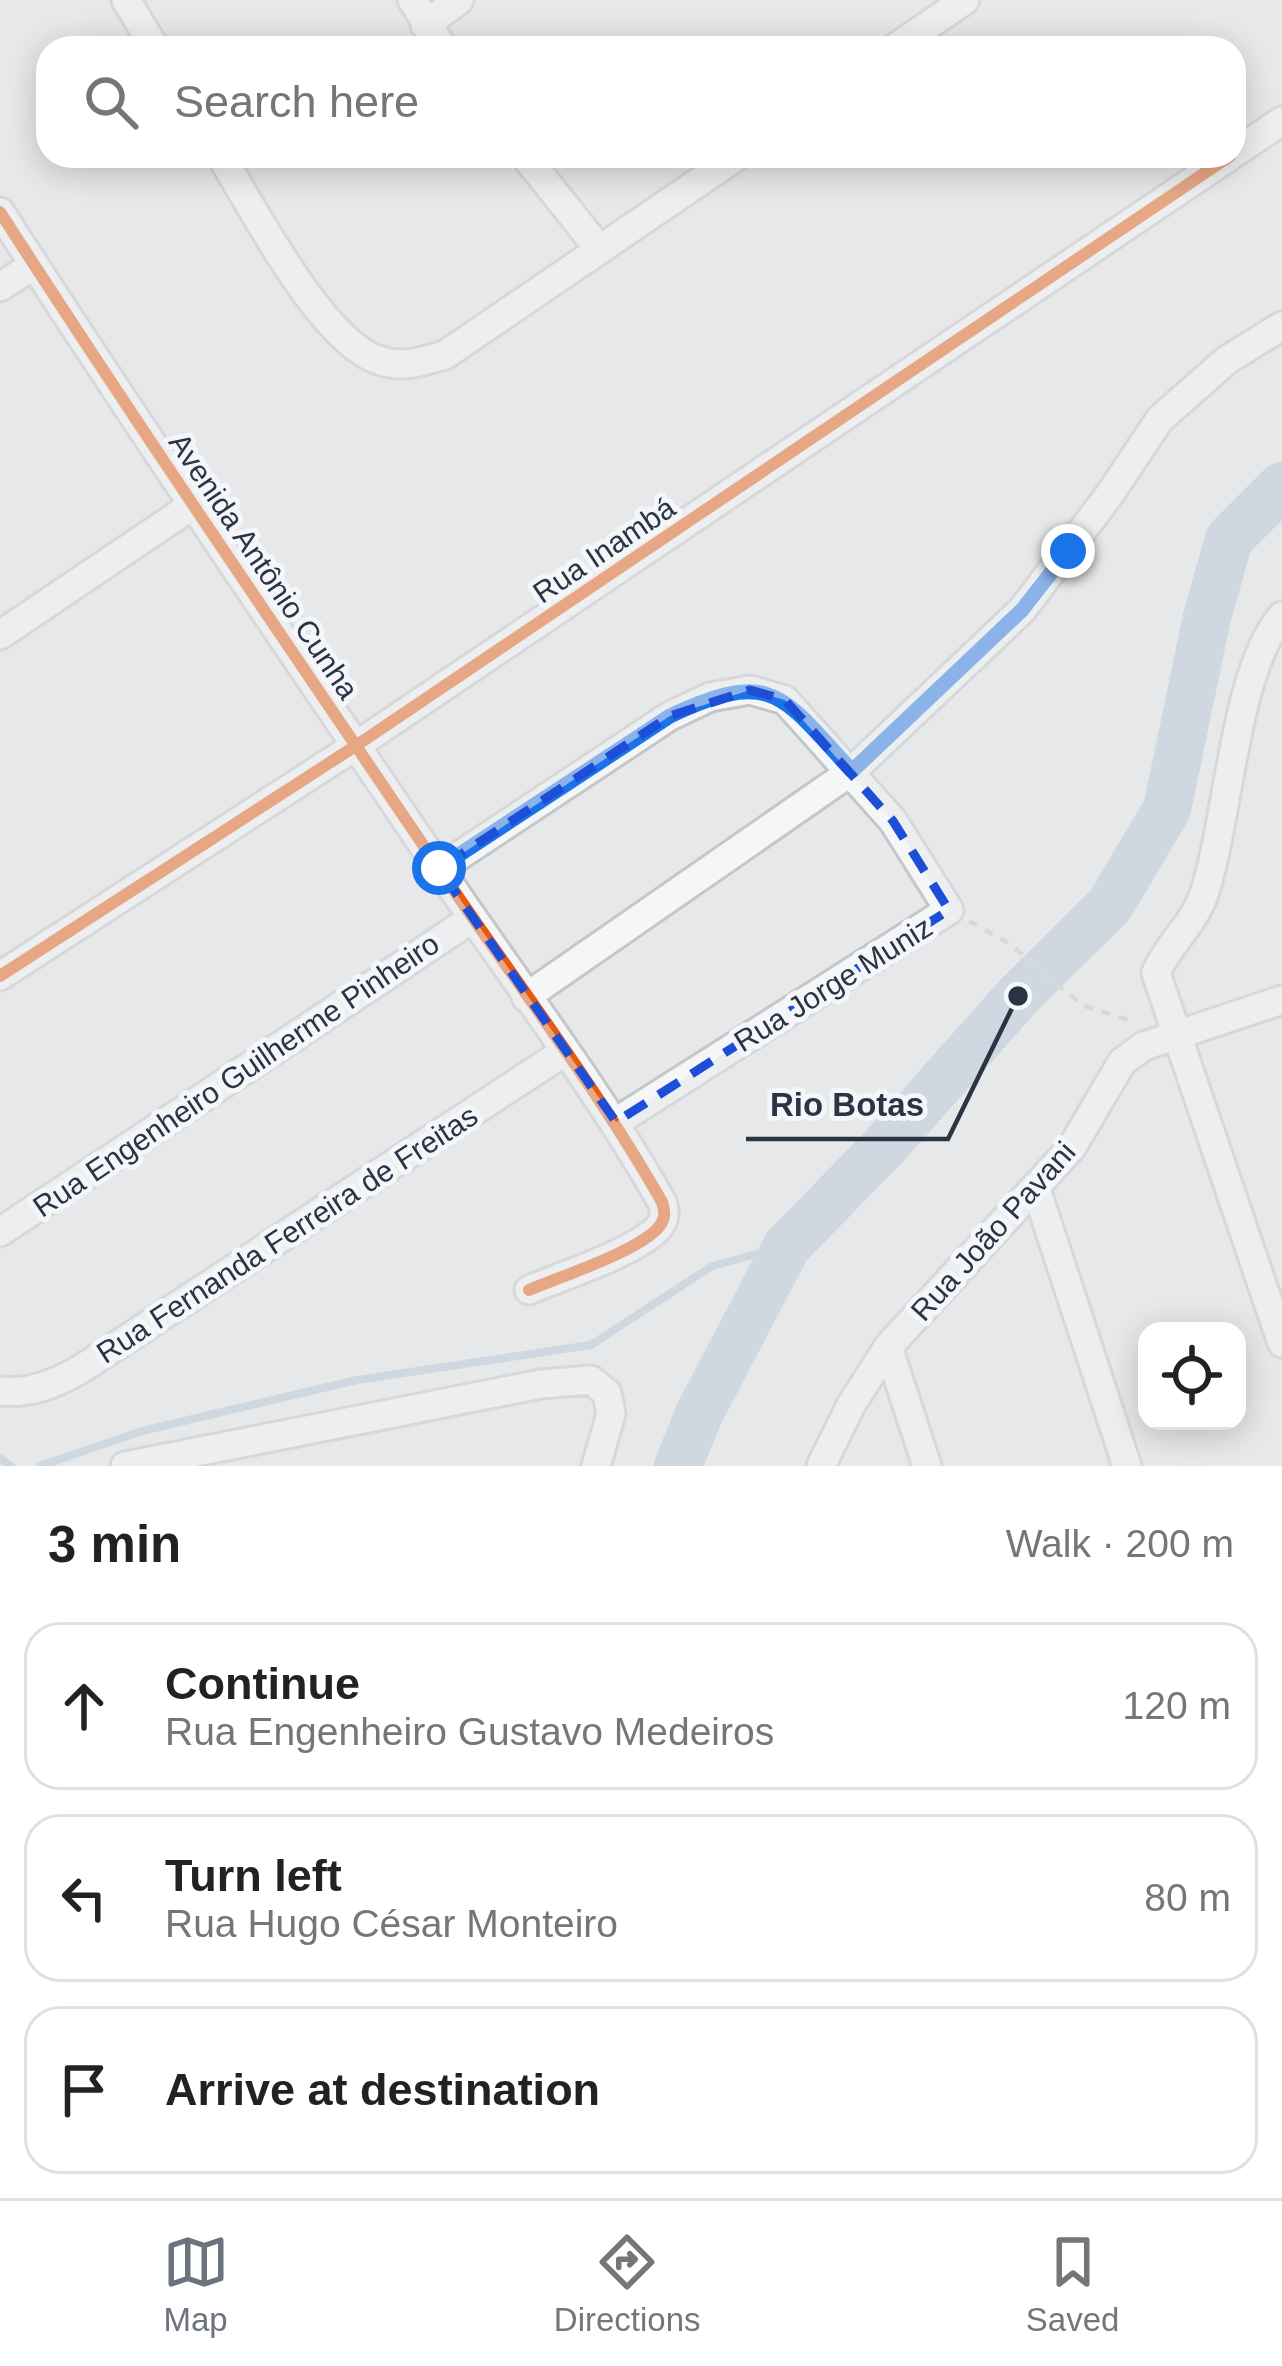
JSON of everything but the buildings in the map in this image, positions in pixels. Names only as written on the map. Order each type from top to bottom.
[{"type":"street","points":[[126,0],[148,36]]},
{"type":"street","points":[[426,24],[459,0]]},
{"type":"street","points":[[912,36],[965,0]]},
{"type":"street","name":"Rua Inambá","points":[[1246,145],[1282,121]]},
{"type":"street","points":[[228,168],[300,286],[355,350],[381,362],[408,365],[445,355],[720,168]]},
{"type":"street","points":[[535,168],[600,250]]},
{"type":"street","name":"Rua Inambá","points":[[0,976],[357,745],[1211,168]]},
{"type":"street","name":"Avenida Antônio Cunha","points":[[0,212],[193,506],[616,1122],[662,1202],[665,1216],[660,1226],[641,1241],[529,1290]]},
{"type":"street","points":[[0,287],[34,265]]},
{"type":"street","points":[[526,997],[852,771],[1022,610],[1160,419],[1227,360],[1282,326]]},
{"type":"street","points":[[0,635],[193,506]]},
{"type":"street","points":[[1282,616],[1268,633],[1241,717],[1224,816],[1204,893],[1184,935],[1156,973],[1282,1343]]},
{"type":"street","points":[[439,868],[670,716],[710,697],[750,690],[785,700],[852,771],[893,821],[949,910]]},
{"type":"street","name":"Rua Jorge Muniz","points":[[616,1122],[949,910]]},
{"type":"street","name":"Rua Engenheiro Guilherme Pinheiro","points":[[0,1232],[473,918]]},
{"type":"street","name":"Rua João Pavani","points":[[820,1466],[888,1347],[1072,1147],[1122,1062],[1144,1046],[1282,1000]]},
{"type":"street","name":"Rua Fernanda Ferreira de Freitas","points":[[0,1391],[29,1391],[82,1370],[564,1052]]},
{"type":"street","points":[[1036,1189],[1127,1466]]},
{"type":"street","points":[[888,1347],[926,1466]]},
{"type":"street","points":[[125,1466],[541,1384],[591,1380],[607,1393],[610,1414],[596,1466]]},
{"type":"highlighted area","points":[[750,690],[785,700],[893,821],[949,910],[616,1122],[439,869],[670,716]]},
{"type":"waterway","points":[[678,1466],[699,1414],[787,1246],[883,1148],[1018,996],[1110,905],[1167,809],[1207,617],[1229,539],[1282,486]]},
{"type":"waterway","points":[[40,1466],[142,1431],[357,1380],[591,1345],[712,1266],[787,1246]]},
{"type":"waterway","points":[[0,1458],[11,1466]]},
{"type":"cycle path","points":[[0,976],[357,745],[1212,168]]},
{"type":"cycle path","points":[[0,212],[218,542],[582,1075],[662,1202],[662,1222],[647,1237],[529,1290]]},
{"type":"place","name":"Rio Botas","points":[[1018,996]]},
{"type":"route","points":[[439,868],[670,716],[710,697],[750,690],[785,700],[852,771],[1022,610],[1068,551]]}]
